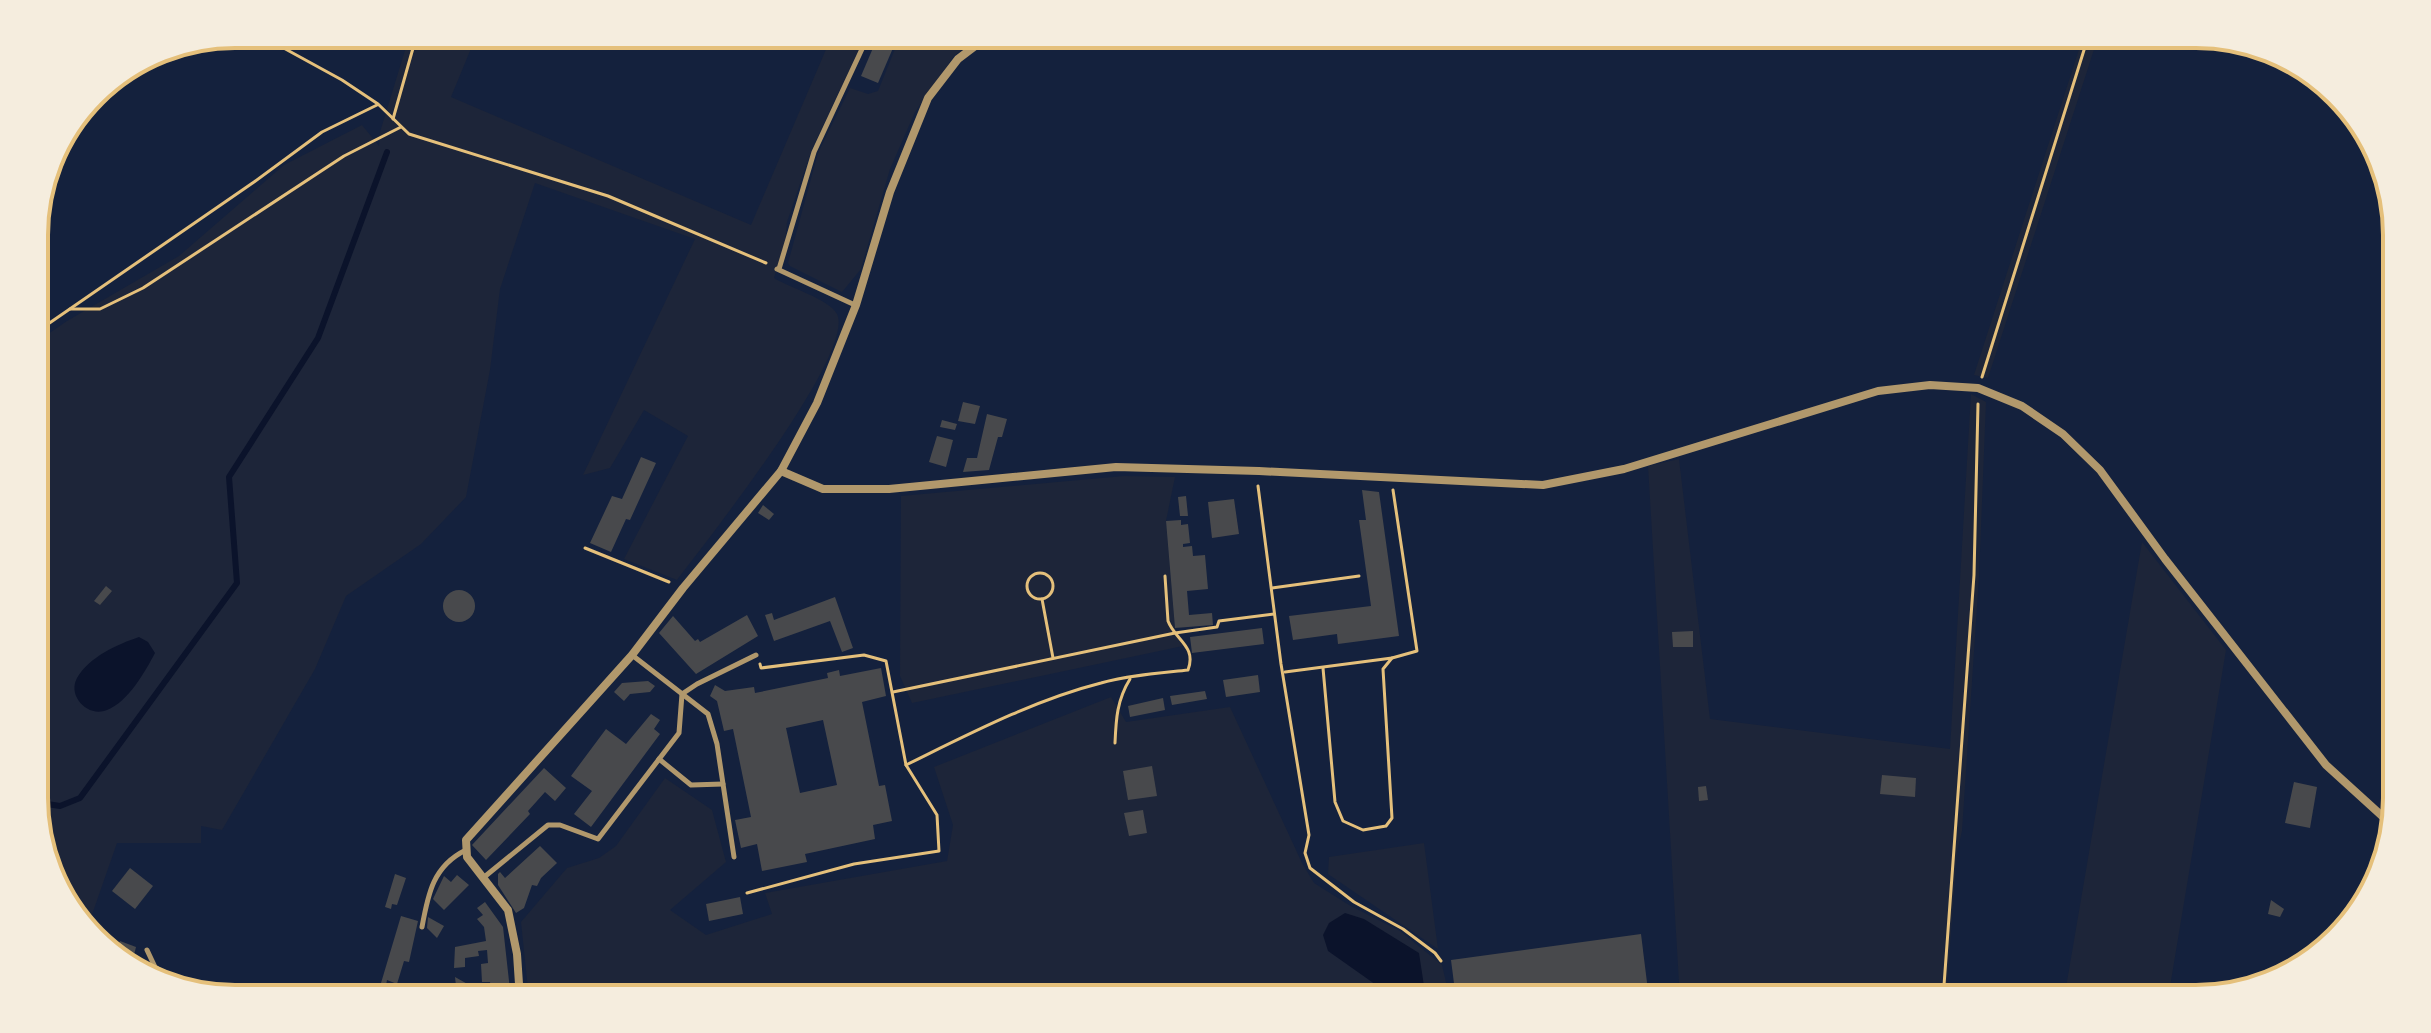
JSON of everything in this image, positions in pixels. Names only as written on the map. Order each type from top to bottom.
[{"type":"street","points":[[519,985],[517,954],[508,910],[467,857],[466,840],[632,655],[683,588],[781,471],[817,403],[856,305],[890,192],[928,98],[958,59],[973,48]]},
{"type":"street","points":[[781,471],[823,489],[889,489],[1116,467],[1543,485],[1624,469],[1878,391],[1930,385],[1978,388],[2022,406],[2063,434],[2100,470],[2165,559],[2326,765],[2382,815]]},
{"type":"lane","points":[[856,305],[778,269],[814,152],[862,48]]},
{"type":"lane","points":[[632,655],[708,714],[717,744],[734,857]]},
{"type":"lane","points":[[682,694],[756,655]]},
{"type":"lane","points":[[483,878],[548,825],[560,825],[598,839],[679,733],[682,694]]},
{"type":"lane","points":[[659,759],[691,785],[723,784]]},
{"type":"lane","points":[[422,927],[431,885],[449,858],[466,850]]},
{"type":"lane","points":[[147,950],[155,966]]},
{"type":"path","points":[[284,48],[378,104],[409,134],[608,196],[778,269]]},
{"type":"path","points":[[393,120],[413,48]]},
{"type":"path","points":[[1944,985],[1974,575],[1978,388],[2085,48]]},
{"type":"path","points":[[48,324],[322,132],[378,104]]},
{"type":"path","points":[[70,309],[100,309],[143,288],[344,156],[401,127]]},
{"type":"path","points":[[1259,471],[1258,489],[1309,835],[1305,853],[1310,868],[1354,902],[1403,929],[1441,961]]},
{"type":"path","points":[[1283,673],[1392,658],[1417,651],[1393,478]]},
{"type":"path","points":[[585,548],[683,588]]},
{"type":"path","points":[[1040,573],[1051,579],[1053,584],[1050,594],[1042,599],[1035,599],[1027,590],[1030,578],[1040,573]]},
{"type":"path","points":[[906,765],[981,728],[1069,693],[1106,681],[1188,670],[1191,662],[1187,645],[1168,621],[1165,576]]},
{"type":"path","points":[[1271,588],[1359,576]]},
{"type":"path","points":[[1042,599],[1053,658]]},
{"type":"path","points":[[893,692],[1217,627],[1219,621],[1274,613]]},
{"type":"path","points":[[747,893],[854,864],[939,851],[937,815],[906,765],[886,661],[864,655],[761,668],[756,655]]},
{"type":"path","points":[[1323,668],[1335,802],[1343,821],[1363,830],[1386,826],[1392,818],[1383,669],[1392,658]]},
{"type":"path","points":[[1115,743],[1121,693],[1130,679]]},
{"type":"shaded area","points":[[406,48],[471,48],[451,97],[751,225],[827,48],[860,48],[812,149],[787,222],[785,243],[774,278],[833,309],[837,314],[837,335],[824,367],[775,448],[677,580],[624,559],[688,436],[644,410],[610,468],[583,475],[695,239],[535,183],[500,289],[490,370],[466,497],[421,544],[346,596],[315,669],[222,830],[201,826],[201,843],[117,843],[91,917],[62,869],[54,846],[48,798],[48,334],[179,256],[284,165],[362,125],[379,146],[380,132]]},
{"type":"shaded area","points":[[895,48],[963,48],[954,56],[915,112],[890,169],[861,269],[842,292],[788,263],[818,153],[850,88],[868,94],[878,91]]},
{"type":"shaded area","points":[[2079,48],[2094,48],[1988,378],[1974,375]]},
{"type":"shaded area","points":[[1971,394],[1986,402],[1979,577],[1962,831],[1957,852],[1947,985],[1679,985],[1648,466],[1679,459],[1710,719],[1950,749]]},
{"type":"shaded area","points":[[1124,476],[1175,477],[1166,521],[1175,628],[1183,646],[912,703],[900,676],[901,496]]},
{"type":"shaded area","points":[[2142,542],[2226,650],[2170,985],[2066,985]]},
{"type":"shaded area","points":[[139,637],[148,642],[155,653],[135,686],[107,710],[93,711],[81,704],[75,685],[82,670],[105,652]]},
{"type":"shaded area","points":[[1111,697],[1126,722],[1230,707],[1314,883],[1400,931],[1442,965],[1447,985],[528,985],[521,922],[567,868],[599,858],[616,846],[665,778],[712,810],[726,862],[670,910],[706,935],[772,914],[765,893],[947,861],[953,825],[934,767]]},
{"type":"shaded area","points":[[1424,843],[1438,949],[1328,874],[1329,857]]},
{"type":"shaded area","points":[[1345,913],[1364,919],[1419,953],[1424,985],[1376,985],[1328,951],[1323,935],[1329,923]]},
{"type":"building","points":[[873,48],[893,48],[878,83],[861,76]]},
{"type":"building","points":[[963,402],[980,406],[975,424],[958,421]]},
{"type":"building","points":[[987,414],[1007,419],[1002,437],[998,437],[989,470],[963,472],[967,458],[977,458]]},
{"type":"building","points":[[942,420],[957,424],[955,430],[940,427]]},
{"type":"building","points":[[937,436],[953,440],[946,467],[929,462]]},
{"type":"building","points":[[641,457],[656,463],[630,520],[626,519],[611,552],[590,543],[612,496],[622,499]]},
{"type":"building","points":[[1362,490],[1379,492],[1399,636],[1338,644],[1337,634],[1293,640],[1289,616],[1371,606],[1359,520],[1366,520]]},
{"type":"building","points":[[1186,496],[1188,516],[1180,516],[1178,497]]},
{"type":"building","points":[[1234,499],[1239,534],[1212,538],[1208,502]]},
{"type":"building","points":[[763,505],[774,514],[769,520],[758,513]]},
{"type":"building","points":[[1181,520],[1181,525],[1188,524],[1190,543],[1183,544],[1183,547],[1192,546],[1193,556],[1205,555],[1208,589],[1187,591],[1189,615],[1212,613],[1213,625],[1175,628],[1166,521]]},
{"type":"building","points":[[106,586],[112,591],[100,605],[94,601]]},
{"type":"building","points":[[459,590],[470,595],[475,606],[470,617],[459,622],[448,617],[443,606],[448,595]]},
{"type":"building","points":[[835,597],[853,648],[842,652],[830,621],[774,641],[765,615],[772,613],[774,620]]},
{"type":"building","points":[[747,615],[758,636],[696,674],[659,633],[673,616],[695,641],[698,639],[700,642]]},
{"type":"building","points":[[1262,628],[1264,644],[1192,653],[1190,637]]},
{"type":"building","points":[[1693,631],[1693,647],[1673,647],[1672,632]]},
{"type":"building","points":[[881,668],[886,696],[862,702],[879,786],[885,785],[892,821],[873,825],[875,839],[805,854],[807,862],[762,871],[757,844],[741,848],[735,820],[751,817],[733,729],[724,731],[717,701],[710,696],[715,685],[725,691],[754,687],[755,693],[828,678],[827,673],[839,670],[840,676]],"holes":[[[823,720],[837,785],[800,793],[786,728]]]},
{"type":"building","points":[[1258,675],[1260,692],[1226,697],[1223,680]]},
{"type":"building","points":[[648,681],[655,686],[650,692],[630,694],[624,701],[614,692],[622,683]]},
{"type":"building","points":[[1205,691],[1207,699],[1172,705],[1170,696]]},
{"type":"building","points":[[1163,698],[1165,710],[1130,717],[1128,706]]},
{"type":"building","points":[[651,714],[660,720],[654,729],[660,734],[591,827],[574,814],[592,791],[571,776],[606,729],[626,744]]},
{"type":"building","points":[[1152,766],[1157,796],[1128,800],[1123,771]]},
{"type":"building","points":[[544,768],[566,788],[555,801],[545,792],[528,811],[530,814],[486,860],[472,845]]},
{"type":"building","points":[[1882,775],[1916,778],[1915,797],[1880,794]]},
{"type":"building","points":[[2294,782],[2317,787],[2310,828],[2285,823]]},
{"type":"building","points":[[1706,786],[1708,800],[1699,801],[1698,787]]},
{"type":"building","points":[[1143,810],[1147,833],[1129,836],[1124,813]]},
{"type":"building","points":[[540,846],[557,863],[537,886],[532,885],[524,908],[516,913],[498,885],[498,874],[500,872],[505,878]]},
{"type":"building","points":[[130,868],[153,886],[135,909],[112,891]]},
{"type":"building","points":[[395,874],[406,878],[397,905],[392,904],[391,909],[385,907]]},
{"type":"building","points":[[457,875],[469,885],[444,910],[433,899],[444,876],[451,882]]},
{"type":"building","points":[[740,897],[743,914],[709,921],[706,904]]},
{"type":"building","points":[[2271,900],[2284,909],[2280,917],[2268,914]]},
{"type":"building","points":[[485,902],[503,927],[509,985],[482,982],[481,964],[488,963],[487,950],[478,951],[479,956],[465,958],[465,967],[454,968],[455,947],[486,941],[484,927],[477,919],[483,915],[477,908]]},
{"type":"building","points":[[401,916],[418,921],[409,962],[404,961],[397,984],[387,980],[386,985],[381,983]]},
{"type":"building","points":[[428,917],[444,926],[437,938],[427,928]]},
{"type":"building","points":[[1641,934],[1647,985],[1454,985],[1451,960]]},
{"type":"building","points":[[120,941],[136,947],[134,955],[121,946]]},
{"type":"building","points":[[455,977],[469,985],[456,985]]},
{"type":"waterway","points":[[49,804],[60,806],[80,798],[237,583],[229,477],[318,338],[387,152]]}]
